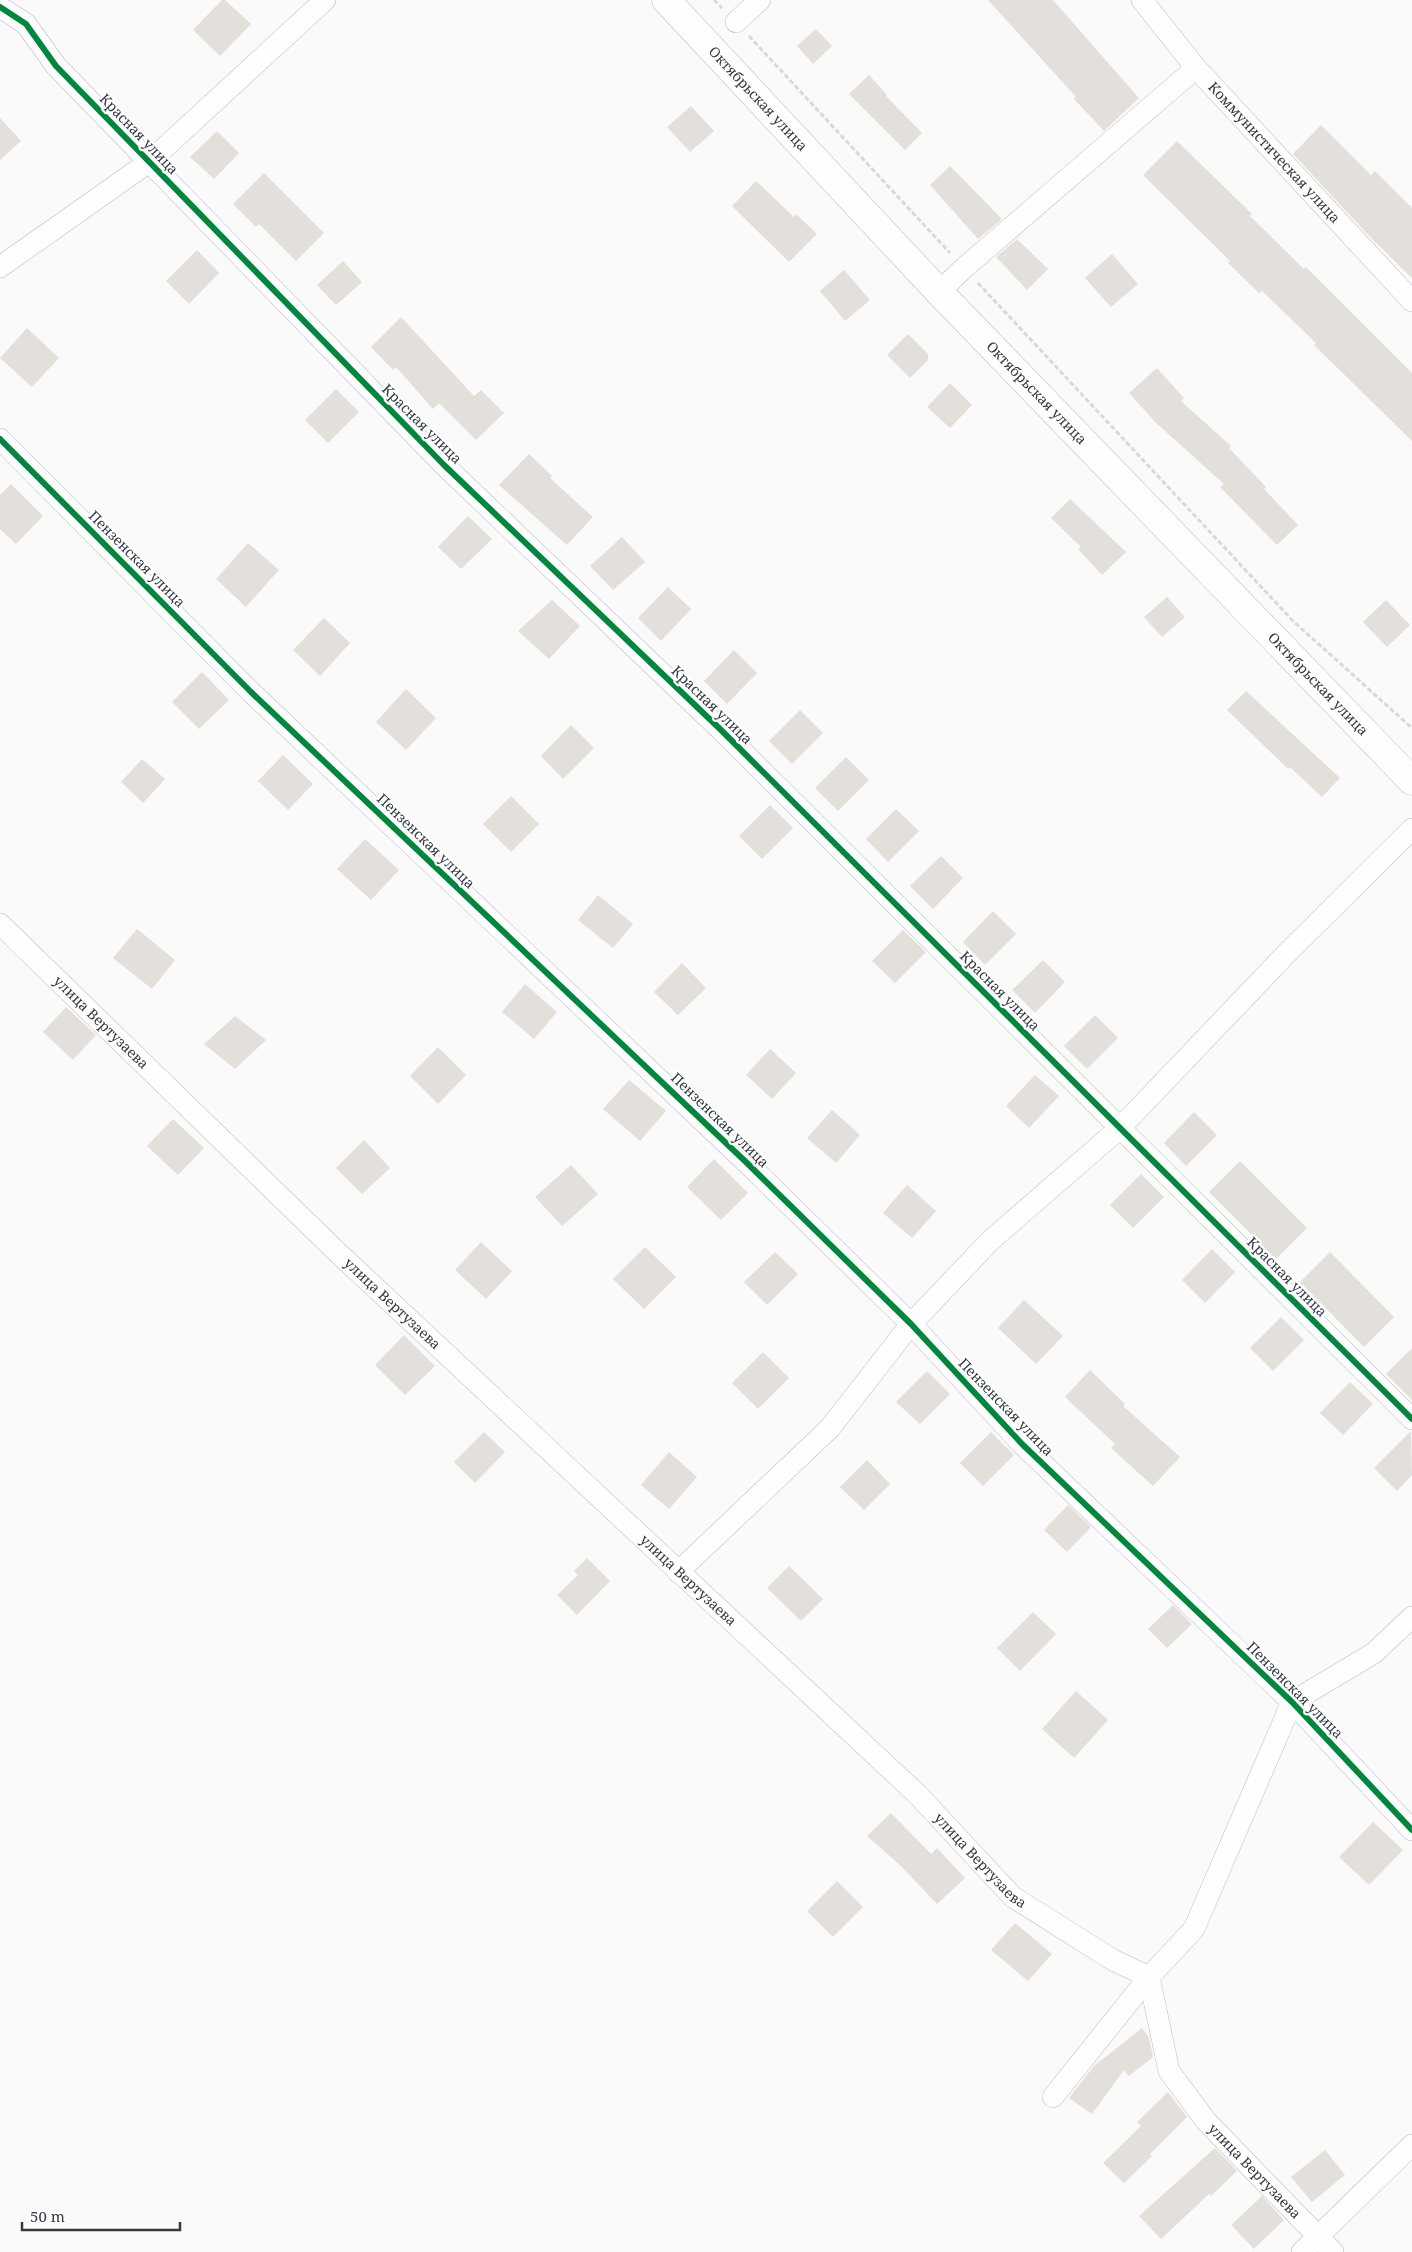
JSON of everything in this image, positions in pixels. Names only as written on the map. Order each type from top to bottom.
[{"type":"main road","name":"Октябрьская улица","points":[[666,0],[939,292],[1412,782]]},
{"type":"street","points":[[0,267],[149,162],[325,0]]},
{"type":"street","points":[[736,22],[760,0]]},
{"type":"street","name":"Коммунистическая улица","points":[[1142,0],[1196,68],[1412,301]]},
{"type":"street","name":"Красная улица","points":[[0,7],[26,24],[56,66],[444,465],[713,722],[1412,1419]]},
{"type":"street","points":[[939,292],[964,268],[1196,68]]},
{"type":"street","name":"Пензенская улица","points":[[0,439],[251,692],[747,1163],[911,1324],[1022,1444],[1292,1702],[1412,1830]]},
{"type":"street","points":[[678,1572],[830,1428],[911,1324],[991,1240],[1120,1128],[1287,953],[1412,829]]},
{"type":"street","name":"улица Вертузаева","points":[[0,924],[335,1250],[918,1795],[1013,1897],[1113,1960],[1149,1976],[1169,2071],[1206,2121],[1326,2244]]},
{"type":"street","points":[[1053,2097],[1149,1976],[1194,1928],[1292,1702],[1374,1653],[1412,1617]]},
{"type":"street","points":[[1302,2252],[1326,2244],[1412,2145]]},
{"type":"path","points":[[714,0],[1294,621],[1412,728]]},
{"type":"building","points":[[222,0],[225,0],[251,24],[220,56],[193,30]]},
{"type":"building","points":[[988,0],[1053,0],[1139,98],[1104,131],[1074,99],[1076,97]]},
{"type":"building","points":[[816,29],[832,46],[813,64],[797,46]]},
{"type":"building","points":[[869,75],[886,96],[922,133],[905,150],[849,94]]},
{"type":"building","points":[[691,106],[714,131],[690,152],[667,127]]},
{"type":"building","points":[[0,118],[21,141],[0,160]]},
{"type":"building","points":[[1321,125],[1371,175],[1375,171],[1412,208],[1412,278],[1372,239],[1293,154]]},
{"type":"building","points":[[217,131],[239,153],[214,179],[190,157]]},
{"type":"building","points":[[1177,141],[1252,214],[1250,216],[1304,269],[1306,267],[1412,373],[1412,441],[1314,345],[1316,343],[1262,291],[1259,293],[1228,263],[1230,261],[1143,175]]},
{"type":"building","points":[[950,166],[1002,219],[978,239],[930,185]]},
{"type":"building","points":[[264,173],[324,233],[296,261],[259,224],[256,227],[233,204]]},
{"type":"building","points":[[756,181],[794,217],[796,214],[817,234],[789,262],[732,206]]},
{"type":"building","points":[[1017,239],[1048,269],[1027,290],[996,257]]},
{"type":"building","points":[[197,250],[219,273],[189,304],[166,281]]},
{"type":"building","points":[[1112,254],[1138,284],[1111,307],[1085,278]]},
{"type":"building","points":[[343,261],[362,282],[336,305],[317,285]]},
{"type":"building","points":[[844,270],[870,300],[845,321],[820,291]]},
{"type":"building","points":[[401,317],[474,396],[481,390],[504,413],[476,440],[439,403],[433,409],[396,367],[393,370],[371,347]]},
{"type":"building","points":[[27,328],[59,358],[32,387],[0,358]]},
{"type":"building","points":[[908,334],[928,354],[928,360],[910,378],[887,355]]},
{"type":"building","points":[[1157,368],[1184,398],[1181,401],[1231,446],[1229,448],[1266,487],[1264,489],[1298,525],[1277,545],[1220,487],[1224,484],[1155,422],[1129,393]]},
{"type":"building","points":[[950,383],[972,405],[950,428],[927,407]]},
{"type":"building","points":[[336,389],[359,412],[328,443],[305,420]]},
{"type":"building","points":[[529,454],[552,476],[550,478],[593,517],[567,545],[499,485]]},
{"type":"building","points":[[11,484],[43,516],[16,544],[0,529],[0,495]]},
{"type":"building","points":[[1070,499],[1126,552],[1102,575],[1078,549],[1081,547],[1051,518]]},
{"type":"building","points":[[468,516],[492,539],[461,569],[438,547]]},
{"type":"building","points":[[622,537],[645,562],[613,590],[590,566]]},
{"type":"building","points":[[248,543],[279,570],[246,607],[216,579]]},
{"type":"building","points":[[668,587],[691,609],[661,641],[638,618]]},
{"type":"building","points":[[1167,597],[1185,617],[1162,637],[1144,617]]},
{"type":"building","points":[[552,600],[580,626],[549,659],[518,631]]},
{"type":"building","points":[[1386,600],[1410,625],[1387,647],[1363,622]]},
{"type":"building","points":[[324,618],[350,643],[320,676],[293,650]]},
{"type":"building","points":[[734,650],[757,673],[727,704],[704,681]]},
{"type":"building","points":[[202,672],[229,700],[199,729],[172,702]]},
{"type":"building","points":[[406,689],[436,718],[406,750],[376,722]]},
{"type":"building","points":[[1246,691],[1340,778],[1322,797],[1290,767],[1288,769],[1227,710]]},
{"type":"building","points":[[800,710],[823,733],[792,764],[769,741]]},
{"type":"building","points":[[571,725],[594,748],[563,779],[541,756]]},
{"type":"building","points":[[283,755],[313,784],[288,810],[258,781]]},
{"type":"building","points":[[846,757],[869,780],[838,811],[815,788]]},
{"type":"building","points":[[142,759],[165,779],[143,803],[121,782]]},
{"type":"building","points":[[511,796],[539,824],[511,852],[483,824]]},
{"type":"building","points":[[770,805],[793,828],[762,859],[739,836]]},
{"type":"building","points":[[896,809],[919,831],[888,862],[866,839]]},
{"type":"building","points":[[365,839],[399,870],[371,900],[337,869]]},
{"type":"building","points":[[941,856],[963,878],[933,909],[910,886]]},
{"type":"building","points":[[598,895],[633,924],[613,948],[578,920]]},
{"type":"building","points":[[993,911],[1016,934],[985,965],[963,942]]},
{"type":"building","points":[[137,929],[175,960],[152,989],[113,958]]},
{"type":"building","points":[[903,930],[926,952],[895,983],[872,961]]},
{"type":"building","points":[[1043,960],[1065,982],[1035,1013],[1012,990]]},
{"type":"building","points":[[682,963],[706,988],[678,1015],[654,992]]},
{"type":"building","points":[[525,984],[557,1012],[534,1039],[502,1012]]},
{"type":"building","points":[[66,1007],[96,1035],[73,1060],[43,1032]]},
{"type":"building","points":[[1095,1015],[1118,1038],[1087,1069],[1064,1046]]},
{"type":"building","points":[[235,1016],[266,1040],[235,1069],[204,1044]]},
{"type":"building","points":[[438,1047],[466,1075],[438,1104],[410,1076]]},
{"type":"building","points":[[770,1049],[796,1073],[772,1099],[746,1075]]},
{"type":"building","points":[[1035,1075],[1059,1096],[1029,1128],[1006,1106]]},
{"type":"building","points":[[629,1080],[666,1111],[640,1141],[603,1109]]},
{"type":"building","points":[[832,1110],[860,1135],[836,1163],[807,1138]]},
{"type":"building","points":[[1194,1112],[1217,1135],[1186,1166],[1164,1143]]},
{"type":"building","points":[[173,1119],[204,1148],[178,1175],[147,1146]]},
{"type":"building","points":[[364,1140],[390,1168],[362,1194],[336,1168]]},
{"type":"building","points":[[714,1159],[748,1193],[721,1220],[687,1187]]},
{"type":"building","points":[[1240,1161],[1307,1228],[1276,1259],[1209,1192]]},
{"type":"building","points":[[571,1165],[598,1194],[562,1226],[535,1197]]},
{"type":"building","points":[[1141,1174],[1164,1197],[1133,1228],[1110,1205]]},
{"type":"building","points":[[907,1185],[936,1211],[912,1238],[883,1213]]},
{"type":"building","points":[[481,1242],[512,1271],[486,1299],[455,1270]]},
{"type":"building","points":[[645,1247],[676,1277],[644,1309],[613,1279]]},
{"type":"building","points":[[1212,1249],[1235,1272],[1205,1303],[1182,1280]]},
{"type":"building","points":[[775,1252],[798,1274],[767,1305],[744,1282]]},
{"type":"building","points":[[1330,1252],[1394,1317],[1364,1347],[1300,1282]]},
{"type":"building","points":[[1024,1300],[1063,1336],[1036,1364],[998,1328]]},
{"type":"building","points":[[1281,1317],[1304,1340],[1273,1371],[1250,1348]]},
{"type":"building","points":[[404,1335],[435,1366],[405,1395],[375,1365]]},
{"type":"building","points":[[1412,1348],[1412,1400],[1386,1374]]},
{"type":"building","points":[[763,1352],[789,1378],[758,1409],[732,1383]]},
{"type":"building","points":[[1090,1370],[1125,1404],[1123,1406],[1180,1457],[1153,1486],[1111,1448],[1115,1444],[1065,1397]]},
{"type":"building","points":[[927,1371],[950,1394],[920,1424],[896,1402]]},
{"type":"building","points":[[1350,1382],[1373,1404],[1343,1435],[1320,1413]]},
{"type":"building","points":[[1411,1431],[1412,1475],[1397,1491],[1374,1468]]},
{"type":"building","points":[[484,1432],[505,1452],[475,1483],[454,1462]]},
{"type":"building","points":[[991,1432],[1014,1455],[983,1486],[960,1463]]},
{"type":"building","points":[[669,1452],[697,1477],[669,1509],[641,1485]]},
{"type":"building","points":[[867,1460],[890,1484],[864,1510],[840,1487]]},
{"type":"building","points":[[1068,1505],[1091,1527],[1067,1552],[1044,1530]]},
{"type":"building","points":[[587,1558],[610,1581],[577,1615],[557,1595],[578,1575],[574,1571]]},
{"type":"building","points":[[789,1566],[823,1599],[801,1621],[767,1588]]},
{"type":"building","points":[[1173,1605],[1192,1624],[1167,1648],[1148,1629]]},
{"type":"building","points":[[1033,1612],[1056,1634],[1020,1671],[997,1648]]},
{"type":"building","points":[[1076,1691],[1108,1720],[1074,1758],[1042,1729]]},
{"type":"building","points":[[891,1813],[931,1854],[937,1848],[965,1878],[937,1904],[901,1866],[867,1836]]},
{"type":"building","points":[[1373,1822],[1403,1850],[1369,1885],[1339,1857]]},
{"type":"building","points":[[837,1881],[863,1907],[833,1937],[807,1911]]},
{"type":"building","points":[[1015,1923],[1052,1954],[1028,1981],[991,1950]]},
{"type":"building","points":[[1142,2028],[1149,2038],[1153,2057],[1129,2076],[1124,2070],[1092,2114],[1069,2098],[1094,2066]]},
{"type":"building","points":[[1168,2092],[1187,2117],[1150,2154],[1152,2156],[1124,2183],[1103,2163],[1141,2126],[1137,2122]]},
{"type":"building","points":[[1215,2148],[1237,2171],[1211,2196],[1209,2194],[1161,2239],[1139,2216]]},
{"type":"building","points":[[1325,2150],[1345,2175],[1312,2202],[1291,2177]]},
{"type":"building","points":[[1262,2196],[1284,2220],[1254,2249],[1231,2225]]},
{"type":"cycle path","points":[[0,7],[26,24],[56,66],[444,465],[720,729],[1412,1419]]},
{"type":"cycle path","points":[[0,439],[251,692],[747,1163],[911,1324],[1022,1444],[1292,1702],[1412,1830]]}]
